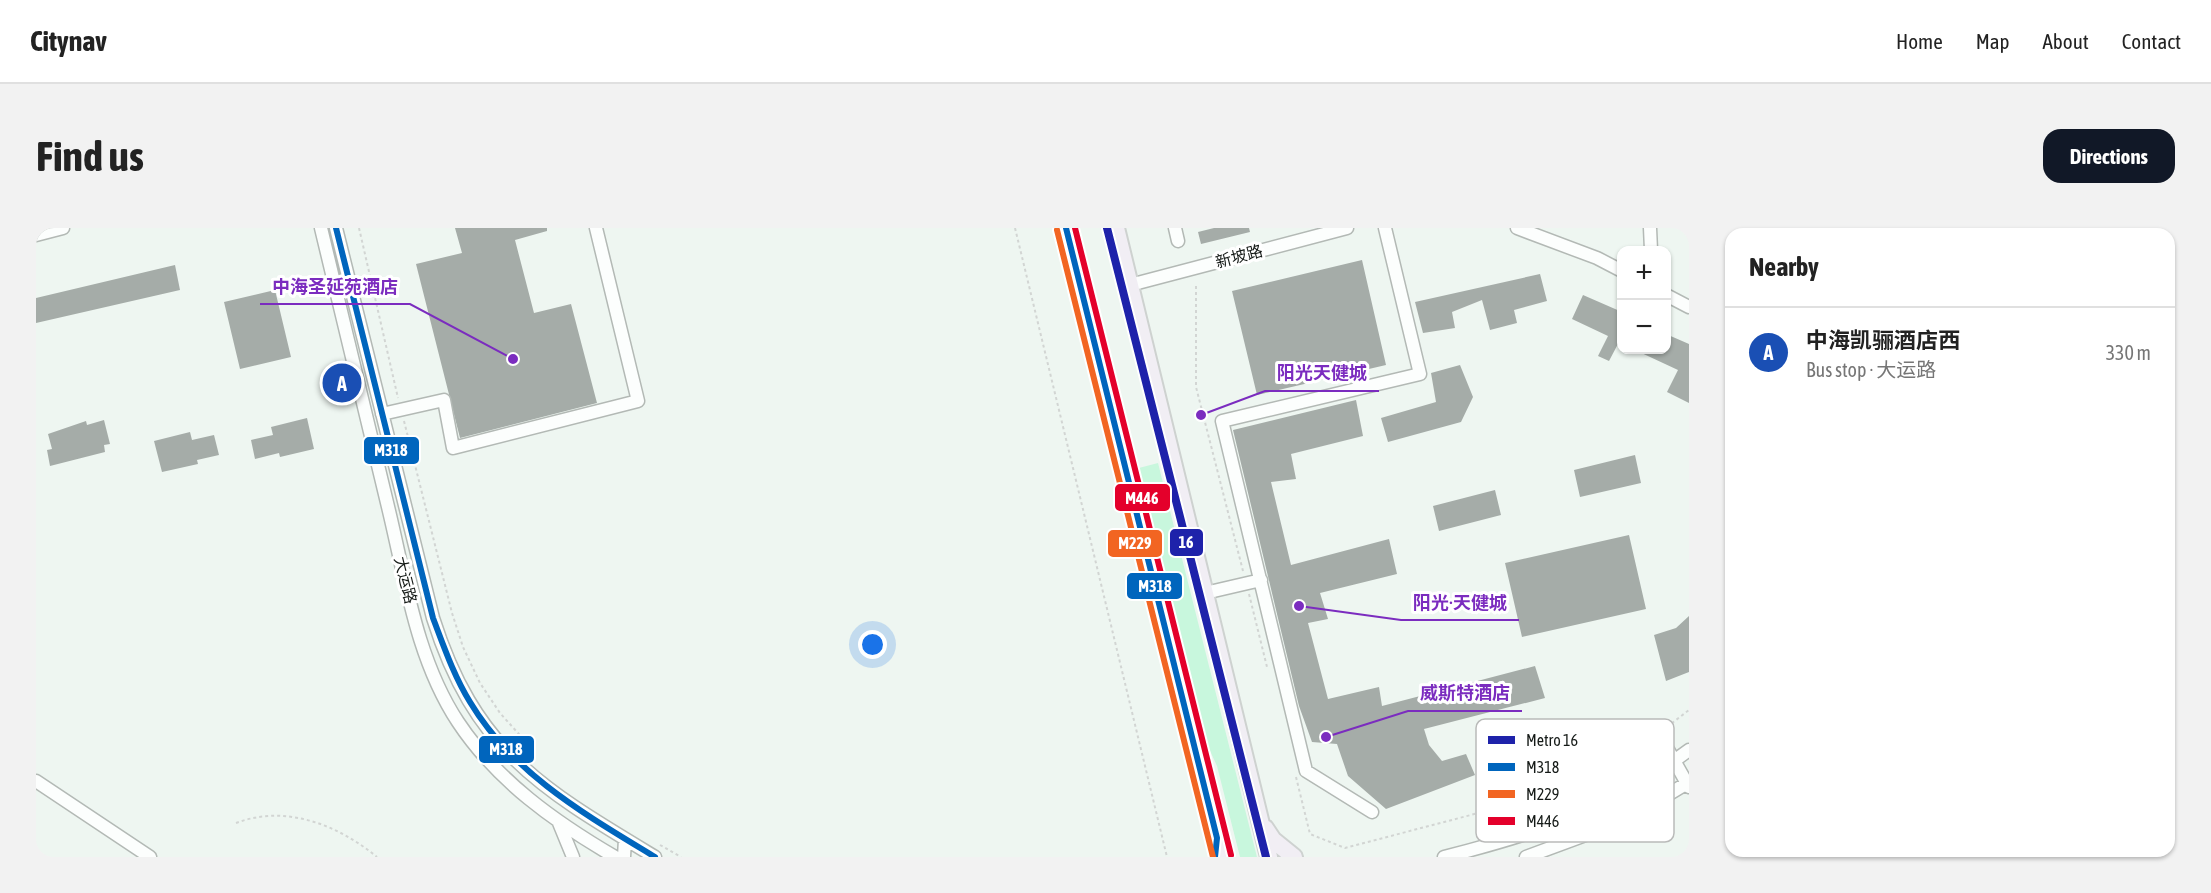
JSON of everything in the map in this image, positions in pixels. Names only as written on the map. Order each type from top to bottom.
[{"type":"main road","points":[[1066,228],[1222,857]]},
{"type":"main road","points":[[1116,228],[1269,857]]},
{"type":"main road","points":[[1261,821],[1273,840],[1294,857]]},
{"type":"main road","points":[[1215,857],[1217,838]]},
{"type":"street","points":[[36,235],[63,228]]},
{"type":"street","name":"大运路","points":[[321,228],[426,654],[453,712],[478,749],[504,777],[556,820],[609,855]]},
{"type":"street","name":"大运路","points":[[336,228],[433,618],[443,648],[464,694],[488,730],[534,779],[655,857]]},
{"type":"street","points":[[382,414],[444,400],[453,448],[638,401],[596,228]]},
{"type":"street","points":[[1175,228],[1178,241]]},
{"type":"street","name":"新坡路","points":[[1130,285],[1347,228]]},
{"type":"street","points":[[1372,812],[1306,771],[1222,421],[1420,374],[1385,228]]},
{"type":"street","points":[[1518,228],[1597,258],[1617,268]]},
{"type":"street","points":[[1650,228],[1651,246]]},
{"type":"street","points":[[1671,298],[1689,307]]},
{"type":"street","points":[[1205,593],[1261,580]]},
{"type":"street","points":[[1674,792],[1688,784],[1674,761],[1689,750]]},
{"type":"street","points":[[36,781],[150,857]]},
{"type":"street","points":[[556,820],[573,857]]},
{"type":"street","points":[[609,855],[625,839]]},
{"type":"street","points":[[624,857],[625,839]]},
{"type":"street","points":[[1444,857],[1505,842]]},
{"type":"street","points":[[1526,857],[1567,842]]},
{"type":"path","points":[[359,228],[401,409],[452,613],[463,647],[480,683],[500,712],[526,742],[535,765]]},
{"type":"path","points":[[1015,228],[1167,857]]},
{"type":"path","points":[[1196,286],[1196,387],[1269,674]]},
{"type":"path","points":[[1674,721],[1689,710]]},
{"type":"path","points":[[1296,777],[1310,834],[1345,848],[1476,814]]},
{"type":"path","points":[[236,824],[253,817],[288,816],[329,826],[361,844],[377,857]]},
{"type":"path","points":[[652,840],[681,857]]},
{"type":"green space","points":[[1158,463],[1257,857],[1240,857],[1217,766],[1200,729],[1135,469]]},
{"type":"building","points":[[455,228],[547,228],[547,231],[515,240],[534,313],[571,304],[597,403],[460,438],[416,264],[462,253]]},
{"type":"building","points":[[1214,228],[1249,228],[1250,232],[1201,244],[1198,232]]},
{"type":"building","points":[[1362,260],[1386,365],[1257,395],[1232,291]]},
{"type":"building","points":[[175,265],[180,290],[36,323],[36,298]]},
{"type":"building","points":[[1540,274],[1547,301],[1514,310],[1517,323],[1490,330],[1482,300],[1452,312],[1455,328],[1423,333],[1415,302]]},
{"type":"building","points":[[275,290],[291,357],[240,369],[224,302]]},
{"type":"building","points":[[1583,295],[1617,310],[1617,346],[1609,361],[1598,356],[1608,336],[1572,319]]},
{"type":"building","points":[[1671,336],[1689,344],[1689,403],[1667,392],[1678,370],[1644,354],[1671,354]]},
{"type":"building","points":[[1460,365],[1473,397],[1461,422],[1388,442],[1381,418],[1436,402],[1431,373]]},
{"type":"building","points":[[1356,400],[1363,436],[1291,454],[1296,479],[1271,482],[1291,565],[1389,539],[1397,574],[1320,593],[1328,619],[1308,623],[1328,699],[1379,687],[1382,706],[1535,666],[1545,698],[1424,729],[1429,745],[1442,761],[1466,754],[1475,775],[1386,809],[1348,776],[1337,744],[1312,742],[1299,706],[1233,430]]},
{"type":"building","points":[[307,418],[314,449],[280,457],[279,453],[255,459],[251,440],[273,435],[271,427]]},
{"type":"building","points":[[104,420],[110,444],[104,445],[105,452],[50,466],[47,450],[52,449],[48,434],[86,421],[87,425]]},
{"type":"building","points":[[190,432],[192,440],[214,435],[219,455],[197,460],[198,464],[162,472],[154,441]]},
{"type":"building","points":[[1635,455],[1641,483],[1580,497],[1574,470]]},
{"type":"building","points":[[1495,490],[1501,515],[1439,531],[1433,506]]},
{"type":"building","points":[[1629,535],[1646,609],[1522,637],[1505,563]]},
{"type":"building","points":[[1689,616],[1689,672],[1666,681],[1654,635],[1676,628]]},
{"type":"metro line","name":"16","points":[[1107,228],[1266,857]]},
{"type":"transit line","name":"M318","points":[[336,228],[433,618],[459,682],[487,728],[529,772],[577,808],[655,857]]},
{"type":"transit line","name":"M318","points":[[1066,228],[1217,838],[1215,857]]},
{"type":"transit line","name":"M446","points":[[1075,228],[1231,855]]},
{"type":"transit line","name":"M229","points":[[1057,230],[1213,857]]},
{"type":"place","name":"中海圣延苑酒店","points":[[513,359]]},
{"type":"place","name":"中海凯骊酒店西","points":[[342,383]]},
{"type":"place","name":"阳光天健城","points":[[1201,415]]},
{"type":"place","name":"阳光·天健城","points":[[1299,606]]},
{"type":"place","name":"威斯特酒店","points":[[1326,737]]}]
